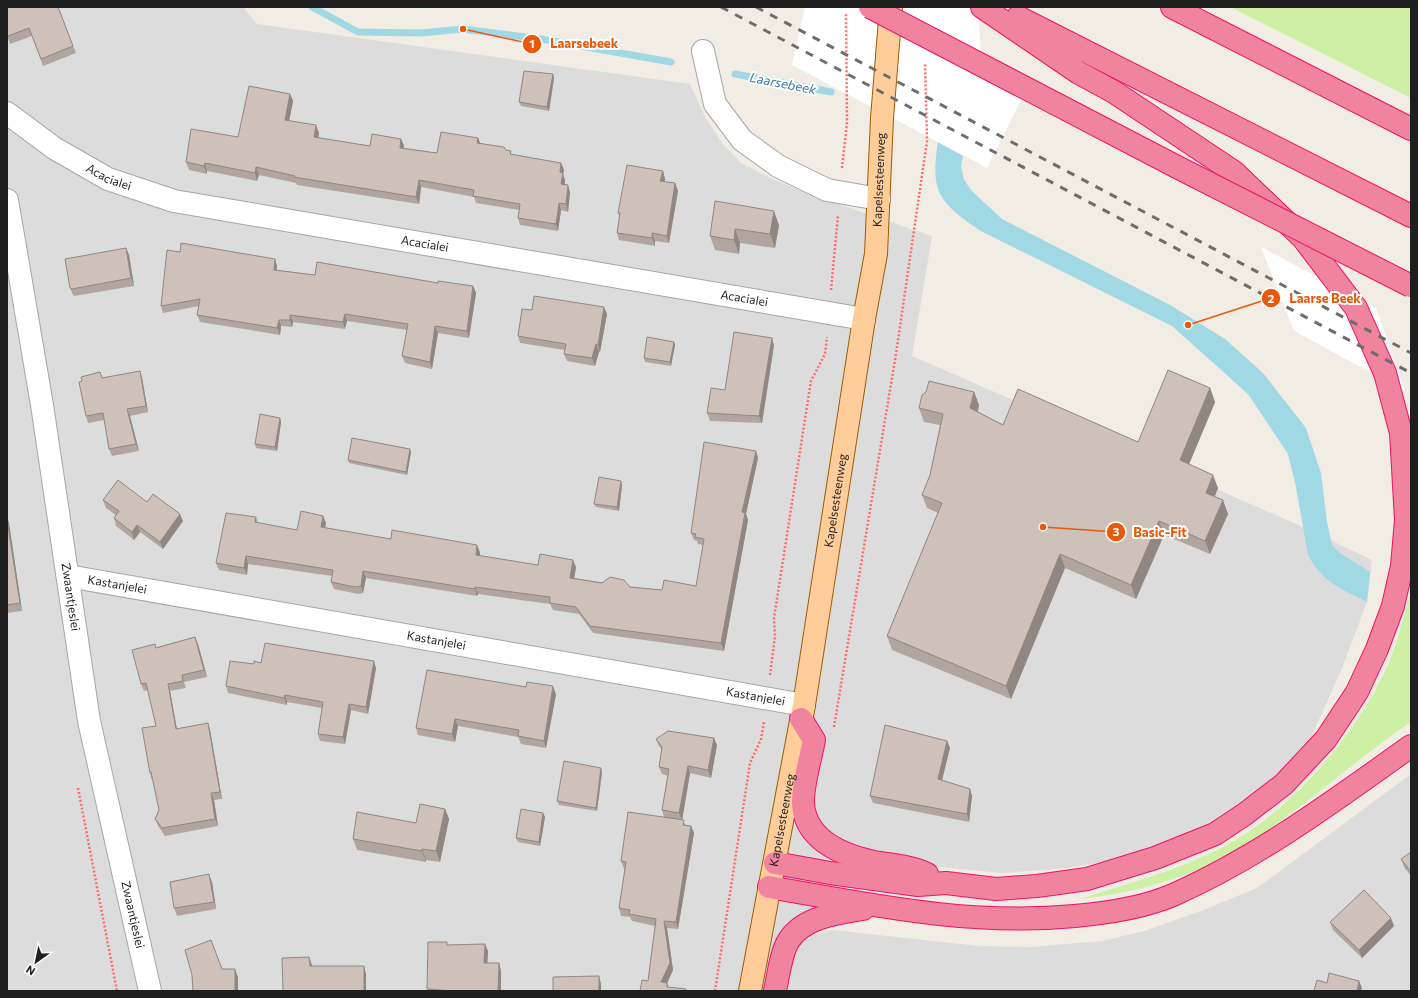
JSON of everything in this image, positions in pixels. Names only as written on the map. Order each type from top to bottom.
[{"type":"highway","points":[[870,7],[1170,164],[1411,286]]},
{"type":"highway","points":[[775,863],[830,873],[918,885],[946,883],[996,888],[1037,886],[1087,879],[1155,858],[1215,834],[1245,814],[1284,784],[1326,739],[1357,692],[1377,649],[1393,606],[1402,566],[1406,520],[1401,433],[1385,373],[1356,308],[1303,238],[1234,172],[1114,92],[1079,73],[982,7]]},
{"type":"highway","points":[[997,7],[1411,216]]},
{"type":"highway","points":[[1172,7],[1411,128]]},
{"type":"highway","points":[[803,712],[814,740],[803,802],[806,822],[817,837],[834,849],[861,859],[922,872],[946,883]]},
{"type":"highway","points":[[769,887],[876,907],[931,914],[991,919],[1050,919],[1110,913],[1172,896],[1256,852],[1335,800],[1411,746]]},
{"type":"highway","points":[[775,991],[788,941],[801,927],[832,914],[876,907]]},
{"type":"main road","name":"Kapelsesteenweg","points":[[750,991],[803,712],[864,319],[876,254],[882,118],[891,7]]},
{"type":"street","points":[[703,51],[715,104],[742,140],[778,166],[827,190],[879,199]]},
{"type":"street","name":"Acacialei","points":[[7,113],[54,148],[108,179],[174,202],[864,319]]},
{"type":"street","name":"Zwaantjeslei","points":[[7,200],[10,235],[42,405],[89,721],[150,991]]},
{"type":"street","name":"Kastanjelei","points":[[68,576],[767,699],[803,712]]},
{"type":"path","points":[[715,991],[750,763],[761,739],[775,636],[774,618],[810,389],[812,381],[825,354],[847,123],[846,7]]},
{"type":"path","points":[[834,732],[896,354],[927,141],[925,62]]},
{"type":"shaded area","points":[[7,7],[243,7],[257,24],[690,84],[705,117],[722,143],[741,163],[770,178],[815,196],[932,236],[912,356],[1303,527],[1372,560],[1367,602],[1341,671],[1312,735],[1276,776],[1229,812],[1193,833],[1124,858],[1068,868],[1002,873],[939,867],[834,842],[816,935],[832,930],[979,946],[1031,947],[1102,941],[1144,931],[1201,911],[1257,888],[1411,774],[1411,991],[7,991]]},
{"type":"green space","points":[[1231,7],[1411,7],[1411,98],[1244,14]]},
{"type":"green space","points":[[1411,592],[1411,722],[1273,826],[1225,857],[1191,873],[1154,885],[1080,899],[1184,865],[1217,850],[1243,835],[1269,817],[1293,796],[1338,747],[1373,694],[1391,658]]},
{"type":"water","points":[[938,142],[963,156],[961,166],[964,180],[972,191],[1002,219],[1170,305],[1225,339],[1263,373],[1306,428],[1321,473],[1327,522],[1332,545],[1340,553],[1370,572],[1367,602],[1333,584],[1320,572],[1308,555],[1296,487],[1288,454],[1248,394],[1172,326],[979,230],[965,220],[946,203],[940,194],[935,173]]},
{"type":"pier","points":[[805,7],[881,7],[1030,82],[987,168],[792,65]]},
{"type":"pier","points":[[888,7],[978,7],[981,55]]},
{"type":"pier","points":[[1261,247],[1376,308],[1405,391],[1294,331]]},
{"type":"building","points":[[7,7],[58,7],[73,46],[41,59],[29,28],[8,36]]},
{"type":"building","points":[[524,71],[553,74],[547,107],[519,102]]},
{"type":"building","points":[[249,86],[290,94],[285,120],[316,125],[314,137],[370,146],[372,134],[401,139],[400,148],[437,153],[441,132],[478,138],[477,143],[504,147],[506,150],[511,151],[510,154],[561,163],[560,172],[563,173],[561,184],[568,185],[566,204],[559,203],[556,224],[518,218],[520,204],[473,196],[474,190],[419,180],[416,197],[294,177],[295,176],[256,167],[255,173],[205,163],[204,166],[186,162],[191,129],[238,137]]},
{"type":"building","points":[[627,165],[663,171],[660,181],[675,183],[667,236],[652,233],[652,238],[617,233],[620,213],[618,213]]},
{"type":"building","points":[[715,201],[774,211],[770,234],[735,229],[734,240],[710,236]]},
{"type":"building","points":[[181,243],[275,259],[274,270],[315,275],[317,262],[438,283],[438,281],[473,286],[467,331],[435,326],[430,362],[402,356],[408,324],[345,314],[343,322],[290,315],[290,320],[279,320],[277,328],[197,315],[200,299],[161,306],[167,250],[180,252]]},
{"type":"building","points":[[126,248],[131,278],[72,289],[70,288],[65,259]]},
{"type":"building","points":[[534,296],[604,307],[598,345],[596,344],[592,358],[564,354],[566,344],[518,336],[522,309],[532,310]]},
{"type":"building","points":[[734,332],[772,338],[759,416],[707,413],[711,388],[725,390]]},
{"type":"building","points":[[647,337],[674,342],[670,362],[644,358]]},
{"type":"building","points":[[1168,370],[1210,388],[1180,460],[1213,475],[1206,493],[1223,500],[1205,541],[1159,521],[1131,585],[1060,554],[1006,686],[887,636],[942,503],[922,495],[930,475],[943,414],[919,408],[922,395],[926,392],[929,381],[974,392],[970,408],[1003,425],[1018,389],[1138,442]]},
{"type":"building","points":[[140,371],[146,406],[127,409],[136,444],[109,449],[103,413],[86,416],[79,382],[82,381],[81,377],[100,372],[102,378]]},
{"type":"building","points":[[260,414],[280,418],[275,447],[255,444]]},
{"type":"building","points":[[352,438],[410,449],[406,472],[348,460]]},
{"type":"building","points":[[704,442],[756,451],[742,512],[745,513],[721,643],[590,626],[576,607],[550,603],[550,597],[475,587],[475,589],[363,571],[361,586],[355,587],[331,582],[333,570],[246,556],[244,568],[216,563],[226,513],[256,517],[255,522],[297,530],[301,511],[323,516],[321,527],[391,539],[392,530],[477,545],[476,555],[538,565],[540,554],[573,560],[570,578],[602,583],[610,577],[624,580],[630,587],[662,590],[664,580],[696,586],[704,539],[695,537],[696,534],[691,533]]},
{"type":"building","points":[[599,477],[621,481],[617,507],[594,504]]},
{"type":"building","points":[[118,480],[147,502],[153,494],[180,514],[160,542],[137,525],[132,532],[114,518],[119,511],[103,500]]},
{"type":"building","points":[[7,520],[20,603],[7,605]]},
{"type":"building","points":[[195,637],[204,670],[182,675],[183,681],[168,684],[176,729],[208,723],[220,792],[211,793],[215,819],[162,828],[155,819],[159,810],[151,772],[150,773],[142,728],[156,726],[146,683],[141,684],[132,650],[155,644],[156,648]]},
{"type":"building","points":[[265,643],[374,661],[366,707],[349,704],[343,737],[318,734],[323,702],[285,695],[284,698],[226,686],[230,661],[254,664],[254,661],[261,663]]},
{"type":"building","points":[[427,670],[526,687],[527,682],[553,686],[544,741],[518,736],[519,730],[455,719],[452,734],[416,728]]},
{"type":"building","points":[[885,725],[947,741],[938,779],[970,789],[967,814],[870,796]]},
{"type":"building","points":[[668,731],[714,738],[708,770],[688,766],[679,813],[662,810],[669,769],[659,767],[662,747],[656,739]]},
{"type":"building","points":[[564,761],[601,768],[596,808],[557,801]]},
{"type":"building","points":[[420,804],[445,809],[436,851],[422,849],[422,851],[353,839],[357,812],[416,823]]},
{"type":"building","points":[[521,809],[543,813],[539,842],[516,838]]},
{"type":"building","points":[[628,812],[684,820],[683,825],[691,826],[676,922],[664,921],[670,963],[661,982],[667,983],[667,987],[686,989],[686,991],[640,991],[642,980],[648,981],[656,919],[629,914],[630,910],[619,908],[626,862],[621,861]]},
{"type":"building","points":[[1411,852],[1411,872],[1401,859]]},
{"type":"building","points":[[209,874],[214,902],[174,908],[170,882]]},
{"type":"building","points":[[1364,890],[1391,918],[1359,950],[1330,922]]},
{"type":"building","points":[[211,940],[222,969],[235,969],[235,991],[193,991],[192,975],[185,950]]},
{"type":"building","points":[[428,942],[447,942],[447,945],[485,944],[484,963],[499,963],[498,991],[453,991],[427,989]]},
{"type":"building","points":[[309,957],[310,966],[364,966],[364,991],[283,991],[282,958]]},
{"type":"building","points":[[1329,973],[1359,981],[1357,991],[1314,991],[1317,980],[1327,983]]},
{"type":"building","points":[[599,976],[599,991],[553,991],[553,977]]},
{"type":"waterway","name":"Laarsebeek","points":[[312,7],[358,32],[421,33],[463,29],[541,39],[671,62]]},
{"type":"waterway","name":"Laarsebeek","points":[[735,74],[831,92]]},
{"type":"railway","points":[[721,7],[1411,373]]},
{"type":"railway","points":[[756,7],[1411,353]]},
{"type":"place","name":"Laarsebeek","points":[[463,29]]},
{"type":"place","name":"Laarse Beek","points":[[1188,325]]},
{"type":"place","name":"Basic-Fit","points":[[1043,527]]}]
